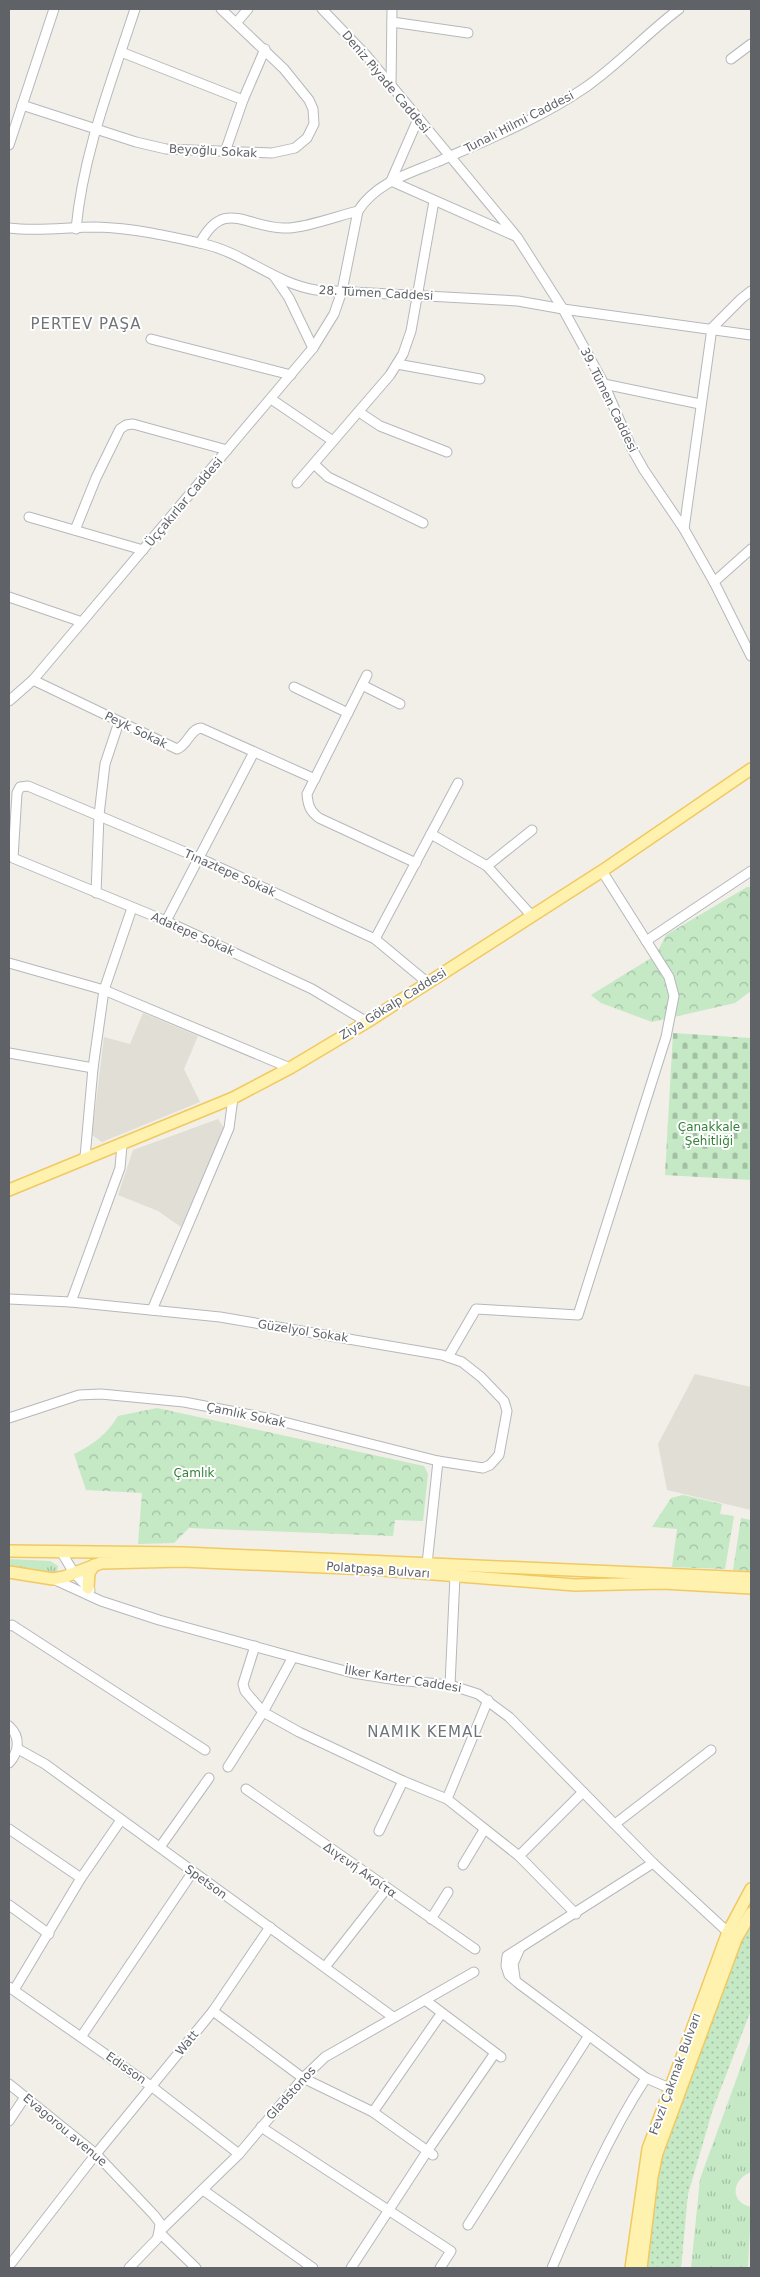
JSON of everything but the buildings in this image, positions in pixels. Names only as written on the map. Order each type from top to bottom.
[{"type":"main road","name":"Ziya Gökalp Caddesi","points":[[9,1190],[85,1157],[122,1145],[233,1098],[290,1068],[367,1022],[602,871],[751,769]]},
{"type":"main road","name":"Polatpaşa Bulvarı","points":[[9,1551],[183,1553],[427,1564],[664,1579],[751,1588]]},
{"type":"main road","name":"Polatpaşa Bulvarı","points":[[9,1572],[53,1579],[102,1563],[182,1561],[370,1569],[575,1585],[664,1579],[751,1578]]},
{"type":"main road","points":[[88,1588],[89,1572],[94,1565]]},
{"type":"main road","name":"Fevzi Çakmak Bulvarı","points":[[630,2268],[648,2149],[674,2090],[751,1889]]},
{"type":"main road","name":"Fevzi Çakmak Bulvarı","points":[[732,1936],[751,1913]]},
{"type":"main road","name":"Fevzi Çakmak Bulvarı","points":[[642,2268],[655,2161],[674,2090]]},
{"type":"street","points":[[9,145],[54,9]]},
{"type":"street","points":[[76,229],[78,204],[96,128],[134,9]]},
{"type":"street","points":[[221,9],[265,49],[243,100],[226,152]]},
{"type":"street","points":[[237,22],[248,9]]},
{"type":"street","name":"Deniz Piyade Caddesi","points":[[322,9],[366,55],[450,156]]},
{"type":"street","points":[[391,86],[392,9]]},
{"type":"street","name":"Tunalı Hilmi Caddesi","points":[[358,211],[373,192],[391,181],[450,156],[543,112],[586,87],[679,9]]},
{"type":"street","points":[[392,22],[468,33]]},
{"type":"street","points":[[731,59],[750,46]]},
{"type":"street","name":"Beyoğlu Sokak","points":[[22,105],[136,142],[166,149],[272,153],[287,151],[302,144],[312,132],[314,116],[309,100],[265,49]]},
{"type":"street","points":[[121,52],[243,100]]},
{"type":"street","points":[[418,119],[391,181],[517,237]]},
{"type":"street","name":"39. Tümen Caddesi","points":[[450,156],[517,237],[563,309],[604,384],[644,470],[684,528],[714,582],[751,656]]},
{"type":"street","points":[[297,483],[359,412],[397,364],[411,331],[434,201]]},
{"type":"street","points":[[200,243],[208,228],[216,221],[227,218],[283,228],[358,211]]},
{"type":"street","name":"Üççakırlar Caddesi","points":[[9,701],[33,680],[313,348],[334,314],[342,291],[358,211]]},
{"type":"street","name":"28. Tümen Caddesi","points":[[9,228],[40,230],[116,228],[200,243],[225,250],[273,275],[306,288],[518,301],[751,335]]},
{"type":"street","points":[[273,275],[289,298],[313,348]]},
{"type":"street","points":[[684,528],[712,328],[751,291]]},
{"type":"street","points":[[151,340],[291,375]]},
{"type":"street","points":[[397,364],[480,379]]},
{"type":"street","points":[[604,384],[700,404]]},
{"type":"street","points":[[271,399],[333,441]]},
{"type":"street","points":[[359,412],[380,426],[447,452]]},
{"type":"street","points":[[75,530],[96,478],[120,429],[126,425],[133,424],[228,450]]},
{"type":"street","points":[[314,464],[328,477],[423,523]]},
{"type":"street","points":[[30,517],[143,550]]},
{"type":"street","points":[[714,582],[751,549]]},
{"type":"street","points":[[9,597],[82,622]]},
{"type":"street","points":[[367,675],[307,794],[308,804],[311,812],[319,818],[416,863]]},
{"type":"street","name":"Peyk Sokak","points":[[33,680],[177,749],[182,747],[195,729],[201,728],[315,779]]},
{"type":"street","points":[[362,685],[400,704]]},
{"type":"street","points":[[294,687],[348,713]]},
{"type":"street","points":[[96,893],[99,815],[105,764],[119,722]]},
{"type":"street","points":[[166,922],[254,752]]},
{"type":"street","points":[[375,939],[458,783]]},
{"type":"street","name":"Tınaztepe Sokak","points":[[13,858],[17,793],[20,787],[28,786],[199,858],[375,939],[428,983]]},
{"type":"street","points":[[488,866],[532,830]]},
{"type":"street","points":[[431,834],[488,866],[531,915]]},
{"type":"street","name":"Adatepe Sokak","points":[[13,858],[166,922],[312,989],[367,1022]]},
{"type":"street","points":[[448,1357],[476,1309],[578,1315],[666,1037],[674,996],[669,977],[602,871]]},
{"type":"street","points":[[646,941],[751,871]]},
{"type":"street","points":[[85,1157],[93,1068],[104,990],[132,908]]},
{"type":"street","points":[[9,963],[104,990],[290,1068]]},
{"type":"street","points":[[9,1053],[93,1068]]},
{"type":"street","points":[[152,1310],[229,1128],[233,1098]]},
{"type":"street","points":[[71,1302],[120,1168],[122,1145]]},
{"type":"street","name":"Güzelyol Sokak","points":[[9,1299],[71,1302],[152,1310],[311,1332],[448,1357],[462,1362],[497,1392],[504,1401],[507,1411],[499,1455],[490,1465],[482,1468]]},
{"type":"street","name":"Çamlık Sokak","points":[[9,1418],[79,1395],[101,1394],[184,1402],[272,1419],[438,1461],[482,1468]]},
{"type":"street","points":[[427,1564],[438,1461]]},
{"type":"street","name":"İlker Karter Caddesi","points":[[62,1553],[74,1573],[101,1600]]},
{"type":"street","points":[[450,1685],[455,1576]]},
{"type":"street","name":"İlker Karter Caddesi","points":[[53,1579],[101,1600],[158,1620],[353,1673],[464,1688],[488,1700],[509,1717],[654,1863],[732,1936]]},
{"type":"street","points":[[9,1626],[12,1626],[205,1750]]},
{"type":"street","points":[[255,1646],[243,1684],[245,1691],[263,1712],[299,1732],[447,1799],[519,1856],[576,1914]]},
{"type":"street","points":[[228,1767],[263,1712],[293,1657]]},
{"type":"street","points":[[447,1799],[488,1700]]},
{"type":"street","points":[[9,1726],[17,1739],[18,1749],[9,1763]]},
{"type":"street","name":"Spetson","points":[[18,1749],[45,1764],[393,2018]]},
{"type":"street","points":[[615,1824],[711,1750]]},
{"type":"street","points":[[160,1847],[208,1778]]},
{"type":"street","points":[[379,1831],[404,1781]]},
{"type":"street","name":"Διγενή Ακρίτα","points":[[246,1789],[475,1949]]},
{"type":"street","points":[[519,1856],[583,1792]]},
{"type":"street","points":[[11,1989],[49,1934],[82,1878],[121,1820]]},
{"type":"street","points":[[9,1829],[82,1878]]},
{"type":"street","points":[[463,1865],[484,1830]]},
{"type":"street","points":[[654,1863],[507,1956],[506,1966],[509,1975],[518,1983],[588,2036],[646,2078],[674,2090]]},
{"type":"street","points":[[81,2038],[192,1872]]},
{"type":"street","points":[[325,1967],[387,1888]]},
{"type":"street","points":[[431,1919],[448,1892]]},
{"type":"street","points":[[9,1905],[49,1934]]},
{"type":"street","name":"Watt","points":[[9,2266],[96,2154],[213,2010],[270,1927]]},
{"type":"street","name":"Gladstonos","points":[[129,2268],[156,2239],[159,2232],[239,2154],[302,2078],[325,2057],[474,1972]]},
{"type":"street","name":"Edisson","points":[[11,1989],[152,2086],[239,2154]]},
{"type":"street","points":[[351,2268],[388,2210],[498,2055],[441,2014],[425,2000]]},
{"type":"street","points":[[213,2010],[302,2078],[373,2112],[430,2152]]},
{"type":"street","points":[[373,2112],[441,2014]]},
{"type":"street","points":[[468,2225],[588,2036]]},
{"type":"street","points":[[552,2268],[627,2106],[646,2078]]},
{"type":"street","name":"Evagorou avenue","points":[[9,2084],[96,2154],[154,2215],[160,2223],[159,2232],[196,2268]]},
{"type":"street","points":[[9,2120],[25,2097]]},
{"type":"street","points":[[262,2127],[450,2251],[440,2268]]},
{"type":"street","points":[[203,2190],[313,2268]]},
{"type":"shaded area","points":[[143,1013],[198,1036],[184,1069],[200,1102],[102,1142],[92,1135],[104,1037],[130,1044]]},
{"type":"shaded area","points":[[218,1119],[224,1128],[181,1227],[158,1211],[118,1195],[133,1150]]},
{"type":"shaded area","points":[[695,1374],[751,1387],[751,1510],[667,1490],[658,1444]]},
{"type":"green space","points":[[747,887],[751,887],[751,991],[735,1003],[652,1022],[601,1003],[591,995],[656,955],[666,935]]},
{"type":"green space","name":"Çanakkale Şehitliği","points":[[751,1028],[751,1180],[665,1175],[673,1033],[750,1038]]},
{"type":"green space","name":"Çamlık","points":[[157,1408],[424,1466],[428,1474],[423,1521],[395,1520],[393,1536],[189,1528],[174,1543],[138,1544],[142,1493],[86,1490],[74,1454],[88,1447],[99,1438],[109,1429],[118,1416]]},
{"type":"green space","points":[[683,1495],[722,1504],[720,1514],[734,1516],[725,1569],[672,1567],[677,1529],[652,1527],[671,1498]]},
{"type":"green space","points":[[741,1518],[751,1520],[751,1571],[733,1570]]},
{"type":"green space","points":[[9,1559],[50,1561],[58,1566],[57,1574],[9,1567]]},
{"type":"green space","points":[[751,1923],[751,2010],[713,2109],[688,2194],[681,2268],[647,2268],[661,2157],[740,1942]]},
{"type":"green space","points":[[751,2039],[751,2172],[740,2180],[736,2190],[736,2196],[739,2200],[751,2207],[748,2268],[691,2268],[700,2179]]},
{"type":"district","name":"PERTEV PAŞA","points":[[86,324]]},
{"type":"district","name":"NAMIK KEMAL","points":[[425,1732]]}]
